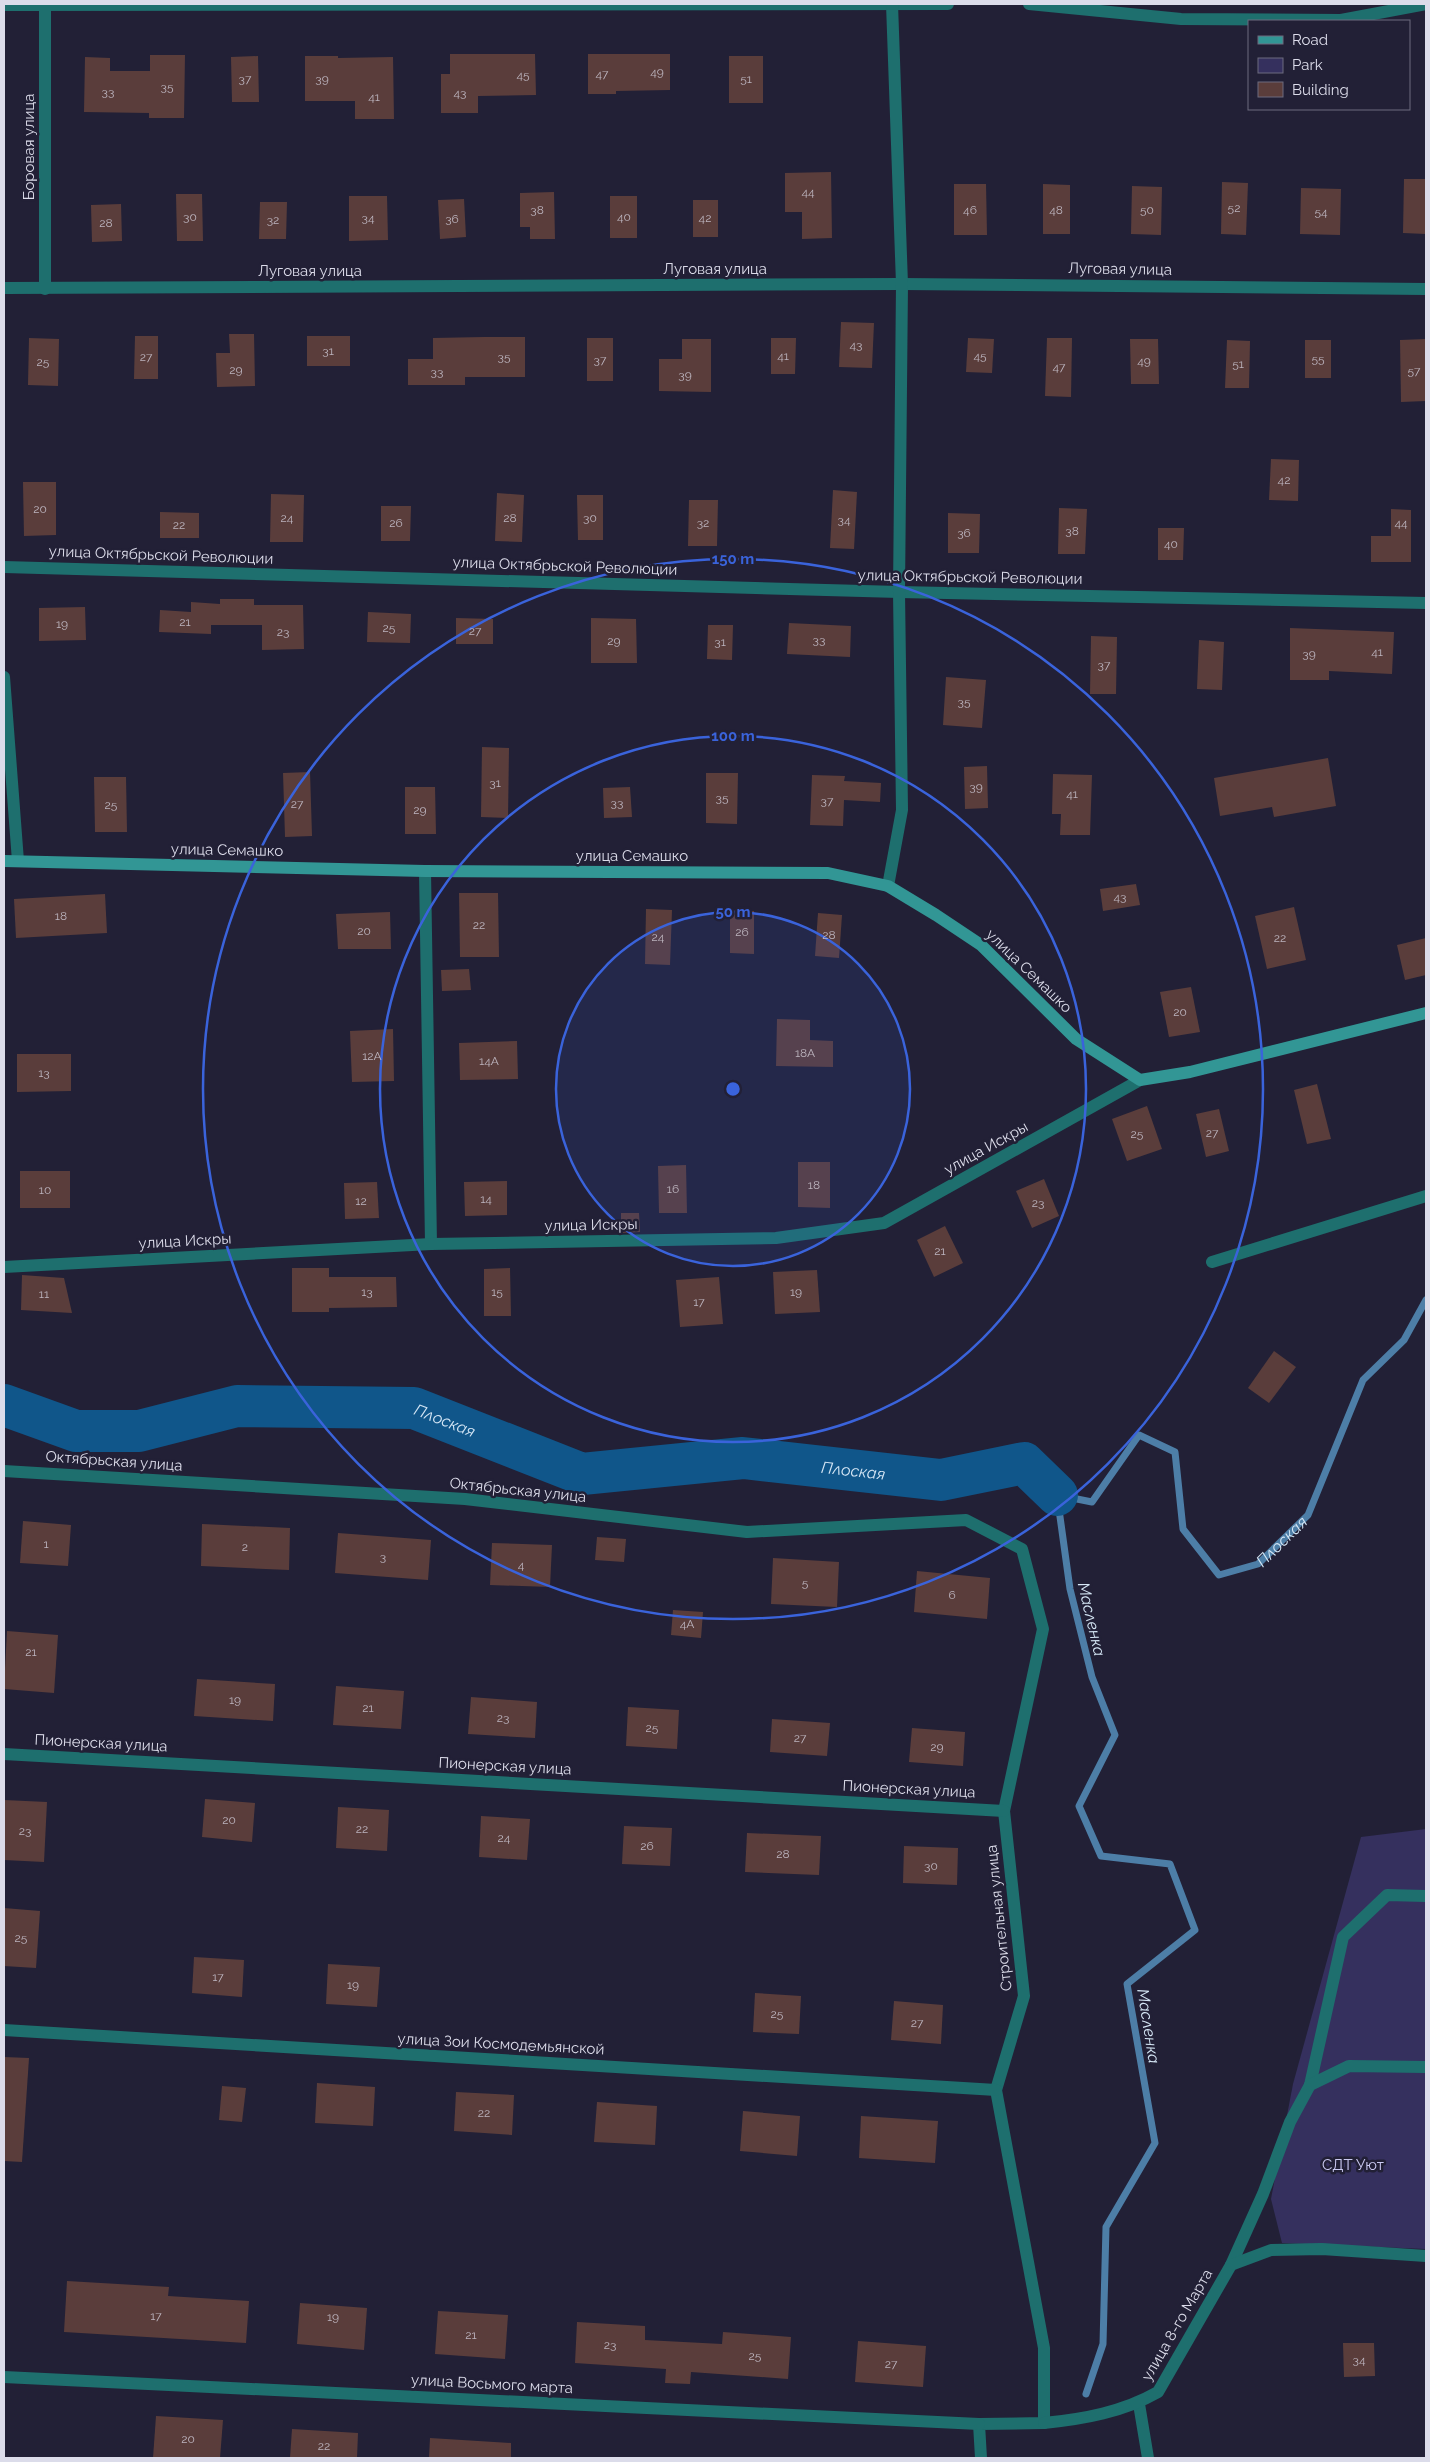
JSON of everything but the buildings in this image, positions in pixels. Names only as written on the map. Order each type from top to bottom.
[{"type":"main road","name":"улица Семашко","points":[[4,861],[425,871],[828,873],[888,886],[982,946],[1076,1039],[1140,1080]]},
{"type":"main road","points":[[1140,1080],[1190,1072],[1426,1013]]},
{"type":"street","name":"Боровая улица","points":[[45,4],[45,289]]},
{"type":"street","points":[[888,886],[902,810],[899,592],[902,284],[892,4]]},
{"type":"street","points":[[4,5],[948,4]]},
{"type":"street","points":[[1028,4],[1181,19],[1341,20],[1426,4]]},
{"type":"street","name":"Луговая улица","points":[[4,288],[902,284],[1426,289]]},
{"type":"street","name":"улица Октябрьской Революции","points":[[4,567],[899,592],[1426,603]]},
{"type":"street","points":[[4,677],[18,861]]},
{"type":"street","points":[[425,871],[430,1244]]},
{"type":"street","name":"улица Искры","points":[[4,1267],[430,1244],[776,1238],[884,1223],[1140,1080]]},
{"type":"street","points":[[1212,1262],[1426,1196]]},
{"type":"street","name":"Октябрьская улица","points":[[4,1471],[465,1499],[747,1532],[966,1520],[1022,1549]]},
{"type":"street","name":"Строительная улица","points":[[1022,1549],[1043,1629],[1004,1811],[1024,1996],[996,2090],[1044,2348],[1044,2423]]},
{"type":"street","name":"Пионерская улица","points":[[4,1754],[1004,1811]]},
{"type":"street","points":[[1231,2265],[1263,2194],[1290,2122],[1310,2085],[1343,1937],[1387,1895],[1426,1896]]},
{"type":"street","name":"улица Зои Космодемьянской","points":[[4,2030],[996,2090]]},
{"type":"street","points":[[1310,2085],[1349,2066],[1426,2067]]},
{"type":"street","name":"улица 8-го Марта","points":[[1044,2423],[1084,2419],[1139,2404],[1158,2392],[1231,2265],[1271,2250],[1322,2249],[1426,2256]]},
{"type":"street","name":"улица Восьмого марта","points":[[4,2377],[979,2424]]},
{"type":"street","points":[[1139,2404],[1148,2458]]},
{"type":"street","points":[[981,2458],[979,2424],[1044,2423]]},
{"type":"green space","name":"СДТ Уют","points":[[1426,1829],[1426,2249],[1282,2243],[1271,2199],[1293,2084],[1361,1837]]},
{"type":"waterway","name":"Масленка","points":[[1086,2394],[1103,2344],[1106,2227],[1155,2143],[1127,1984],[1195,1930],[1170,1864],[1101,1856],[1079,1806],[1115,1735],[1092,1677],[1070,1589],[1057,1495],[1092,1502],[1139,1435],[1175,1452],[1183,1529],[1219,1575],[1258,1564],[1308,1515],[1363,1380],[1404,1340],[1426,1300]]},
{"type":"waterway","name":"Плоская","points":[[4,1405],[76,1431],[139,1431],[237,1406],[414,1408],[582,1474],[743,1458],[941,1480],[1024,1463],[1057,1495]]}]
